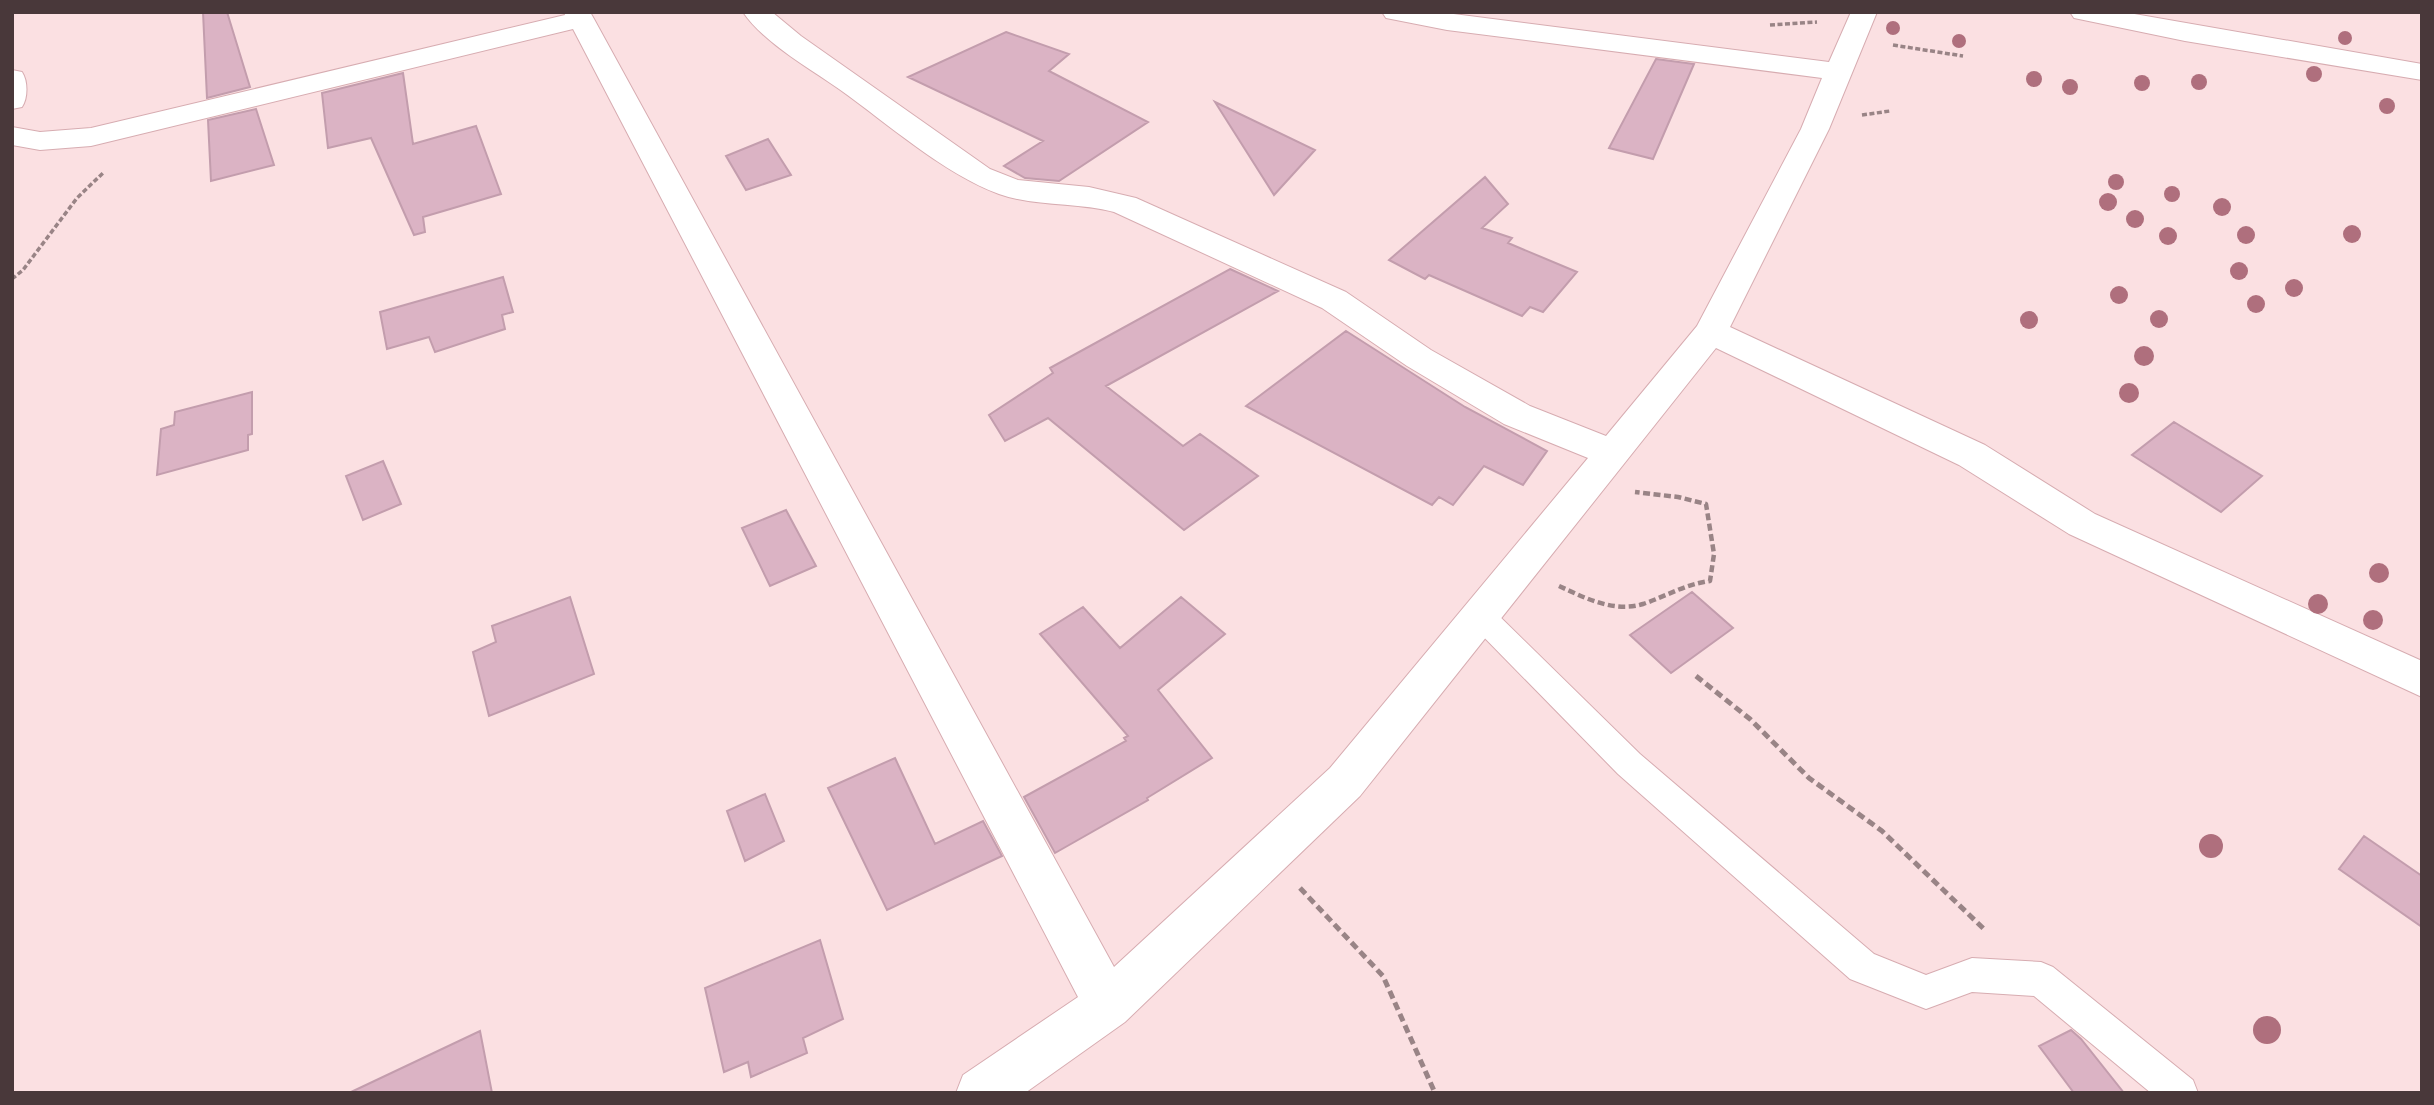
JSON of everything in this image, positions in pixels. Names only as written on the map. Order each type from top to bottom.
[{"type":"street","points":[[756,12],[791,42],[979,175],[1012,188],[1049,194],[1089,196],[1125,205],[1334,300],[1419,358],[1605,462]]},
{"type":"street","points":[[981,1093],[1108,1006],[1345,782],[1711,332],[1815,130],[1854,36],[1447,22],[1395,12]]},
{"type":"street","points":[[2083,12],[2185,33],[2422,72]]},
{"type":"street","points":[[12,136],[40,141],[91,137],[579,15],[1108,1006]]},
{"type":"street","points":[[12,78],[12,101]]},
{"type":"street","points":[[1711,332],[1972,455],[2082,524],[2422,680]]},
{"type":"lane","points":[[1480,615],[1629,764],[1862,967],[1926,992],[1972,975],[2041,979],[2180,1093]]},
{"type":"path","points":[[1769,25],[1854,36],[1963,56]]},
{"type":"path","points":[[12,278],[23,270],[77,198],[105,171]]},
{"type":"path","points":[[1520,567],[1600,605],[1640,605],[1687,583],[1710,581],[1714,554],[1706,504],[1678,497],[1635,492],[1605,462]]},
{"type":"path","points":[[1696,676],[1750,719],[1809,778],[1882,831],[1964,913],[2041,979]]},
{"type":"path","points":[[1269,854],[1383,976],[1435,1093]]},
{"type":"building","points":[[203,12],[227,12],[250,87],[207,98]]},
{"type":"building","points":[[1006,32],[1069,54],[1049,71],[1148,122],[1059,181],[1025,178],[1004,166],[1043,141],[908,77]]},
{"type":"building","points":[[1656,59],[1694,64],[1653,159],[1609,148]]},
{"type":"building","points":[[403,73],[413,144],[476,126],[501,194],[423,217],[425,232],[414,235],[371,138],[328,148],[322,93]]},
{"type":"building","points":[[1215,102],[1315,150],[1274,195]]},
{"type":"building","points":[[256,109],[274,165],[211,181],[208,120]]},
{"type":"building","points":[[768,139],[791,175],[746,190],[726,156]]},
{"type":"building","points":[[1485,177],[1508,204],[1482,228],[1512,238],[1508,243],[1577,272],[1543,312],[1530,307],[1522,316],[1429,275],[1425,279],[1389,260]]},
{"type":"building","points":[[1230,269],[1278,291],[1106,386],[1183,446],[1200,434],[1258,476],[1184,530],[1048,418],[1005,441],[989,415],[1053,373],[1050,368]]},
{"type":"building","points":[[503,277],[513,312],[502,315],[505,329],[435,352],[429,337],[387,349],[380,312]]},
{"type":"building","points":[[1346,331],[1465,407],[1547,451],[1523,485],[1484,466],[1453,505],[1439,497],[1432,505],[1246,406]]},
{"type":"building","points":[[252,392],[252,434],[248,435],[248,450],[157,475],[161,429],[174,425],[175,412]]},
{"type":"building","points":[[2174,422],[2262,476],[2221,512],[2132,455]]},
{"type":"building","points":[[383,461],[401,504],[363,520],[346,476]]},
{"type":"building","points":[[786,510],[816,566],[770,586],[742,528]]},
{"type":"building","points":[[1692,592],[1733,628],[1671,673],[1630,635]]},
{"type":"building","points":[[570,597],[594,674],[489,716],[473,652],[496,642],[492,626]]},
{"type":"building","points":[[1181,597],[1225,634],[1158,690],[1212,758],[1147,798],[1148,800],[1055,853],[1024,797],[1126,741],[1124,738],[1128,736],[1040,634],[1083,607],[1120,648]]},
{"type":"building","points":[[895,758],[935,844],[983,821],[1002,856],[887,910],[828,788]]},
{"type":"building","points":[[765,794],[784,841],[745,861],[727,811]]},
{"type":"building","points":[[2364,836],[2422,876],[2422,927],[2339,869]]},
{"type":"building","points":[[820,940],[843,1019],[803,1038],[807,1053],[751,1077],[748,1062],[724,1072],[705,988]]},
{"type":"building","points":[[2071,1030],[2124,1093],[2074,1093],[2039,1046]]},
{"type":"building","points":[[480,1031],[492,1093],[349,1093]]}]
